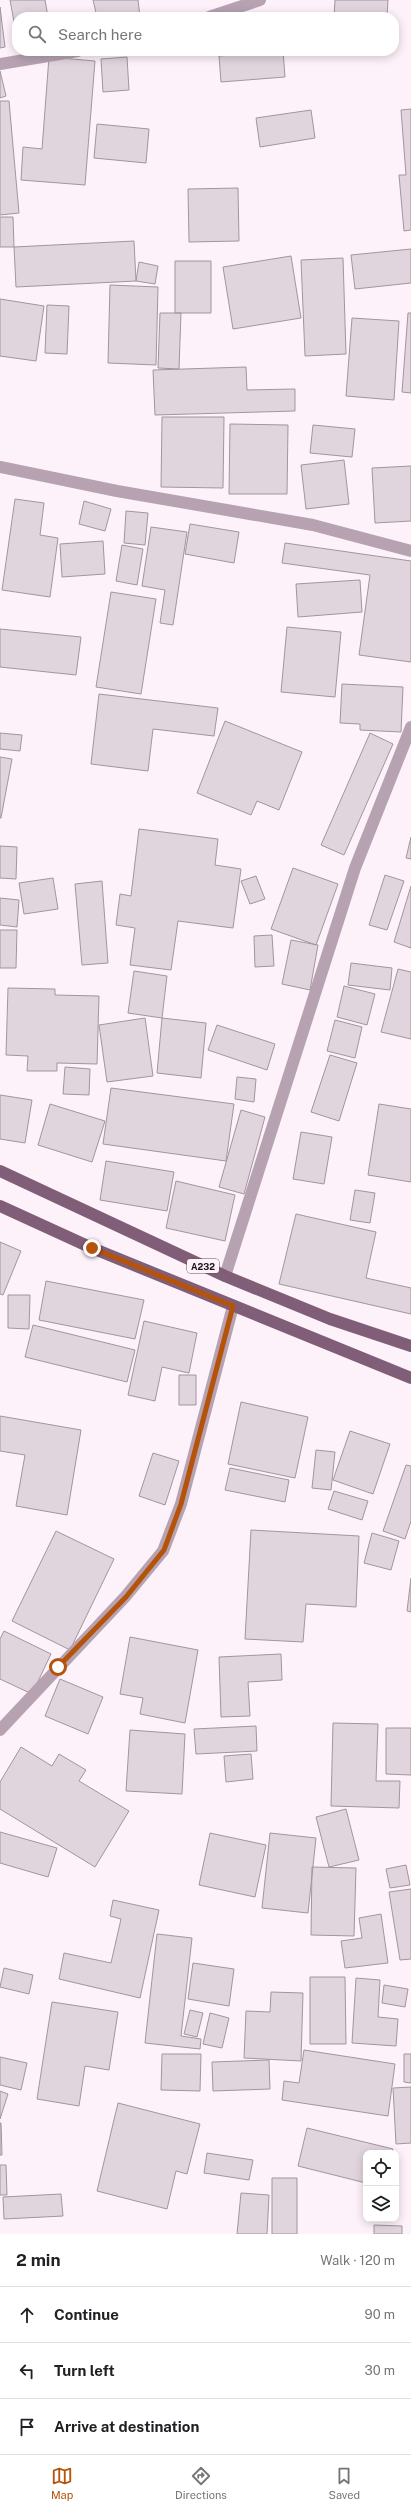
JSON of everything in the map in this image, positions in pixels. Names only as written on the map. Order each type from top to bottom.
[{"type":"main road","name":"A232","points":[[0,1171],[225,1276],[330,1319],[411,1346]]},
{"type":"main road","name":"A232","points":[[0,1206],[92,1248],[411,1378]]},
{"type":"street","points":[[224,12],[260,0]]},
{"type":"street","points":[[0,64],[48,56]]},
{"type":"street","points":[[0,467],[116,491],[313,525],[411,550]]},
{"type":"street","points":[[225,1276],[355,868],[411,727]]},
{"type":"street","points":[[0,1730],[126,1597],[164,1550],[181,1504],[233,1306]]},
{"type":"building","points":[[10,0],[45,0],[47,12],[12,12]]},
{"type":"building","points":[[93,0],[138,0],[139,12],[96,12]]},
{"type":"building","points":[[335,0],[388,0],[387,12],[334,12]]},
{"type":"building","points":[[0,7],[5,47],[0,48]]},
{"type":"building","points":[[219,56],[283,56],[285,77],[221,82]]},
{"type":"building","points":[[49,57],[95,61],[85,185],[21,180],[23,147],[42,149]]},
{"type":"building","points":[[127,57],[129,90],[103,92],[101,59]]},
{"type":"building","points":[[0,71],[6,96],[0,98]]},
{"type":"building","points":[[0,101],[9,101],[19,213],[0,215]]},
{"type":"building","points":[[411,109],[411,230],[404,231],[399,175],[406,175],[401,110]]},
{"type":"building","points":[[311,110],[315,138],[260,147],[256,118]]},
{"type":"building","points":[[97,124],[149,129],[146,163],[94,158]]},
{"type":"building","points":[[238,188],[239,241],[189,242],[188,189]]},
{"type":"building","points":[[0,217],[13,217],[14,247],[0,247]]},
{"type":"building","points":[[134,241],[136,281],[16,287],[14,247]]},
{"type":"building","points":[[411,249],[411,283],[355,289],[351,255]]},
{"type":"building","points":[[291,256],[301,318],[233,329],[223,267]]},
{"type":"building","points":[[343,258],[346,354],[305,356],[301,260]]},
{"type":"building","points":[[175,261],[211,261],[211,313],[175,313]]},
{"type":"building","points":[[139,262],[158,266],[155,284],[136,281]]},
{"type":"building","points":[[110,285],[158,287],[156,365],[108,363]]},
{"type":"building","points":[[0,299],[44,306],[36,361],[0,356]]},
{"type":"building","points":[[47,305],[69,306],[67,354],[45,353]]},
{"type":"building","points":[[160,313],[181,313],[179,369],[158,368]]},
{"type":"building","points":[[408,313],[411,313],[411,393],[402,392]]},
{"type":"building","points":[[352,318],[399,321],[394,400],[346,396]]},
{"type":"building","points":[[246,367],[247,390],[295,389],[295,411],[155,415],[153,370]]},
{"type":"building","points":[[162,417],[224,417],[223,488],[161,487]]},
{"type":"building","points":[[230,424],[288,425],[287,494],[229,494]]},
{"type":"building","points":[[313,425],[355,429],[352,457],[310,453]]},
{"type":"building","points":[[344,460],[349,504],[306,509],[301,465]]},
{"type":"building","points":[[411,466],[411,521],[375,523],[372,468]]},
{"type":"building","points":[[15,499],[44,503],[40,535],[58,538],[50,597],[2,590]]},
{"type":"building","points":[[84,501],[111,509],[105,531],[79,524]]},
{"type":"building","points":[[126,511],[148,513],[145,545],[124,543]]},
{"type":"building","points":[[190,524],[239,532],[234,563],[185,554]]},
{"type":"building","points":[[151,527],[187,532],[173,625],[160,623],[165,590],[142,586]]},
{"type":"building","points":[[103,541],[105,574],[62,577],[60,544]]},
{"type":"building","points":[[285,543],[411,561],[411,662],[359,655],[370,575],[282,563]]},
{"type":"building","points":[[122,545],[143,549],[137,585],[116,581]]},
{"type":"building","points":[[360,580],[362,612],[298,617],[296,584]]},
{"type":"building","points":[[111,592],[156,599],[141,694],[96,687]]},
{"type":"building","points":[[287,627],[341,632],[335,697],[281,692]]},
{"type":"building","points":[[0,629],[81,637],[76,675],[0,667]]},
{"type":"building","points":[[342,684],[403,687],[401,732],[360,730],[360,724],[340,723]]},
{"type":"building","points":[[99,694],[218,708],[214,736],[153,729],[148,771],[91,764]]},
{"type":"building","points":[[225,721],[302,752],[279,810],[257,801],[251,815],[197,793]]},
{"type":"building","points":[[0,733],[22,735],[20,751],[0,749]]},
{"type":"building","points":[[370,733],[393,744],[344,855],[321,845]]},
{"type":"building","points":[[0,757],[12,759],[1,818],[0,818]]},
{"type":"building","points":[[139,829],[218,839],[215,865],[241,869],[233,928],[178,921],[171,970],[130,965],[135,928],[116,925],[120,894],[131,896]]},
{"type":"building","points":[[411,837],[411,859],[406,858]]},
{"type":"building","points":[[0,846],[17,847],[16,879],[0,878]]},
{"type":"building","points":[[293,868],[338,884],[316,945],[271,929]]},
{"type":"building","points":[[385,875],[404,881],[387,930],[369,925]]},
{"type":"building","points":[[256,876],[265,899],[250,904],[241,881]]},
{"type":"building","points":[[53,878],[58,909],[24,914],[19,883]]},
{"type":"building","points":[[102,881],[108,963],[82,965],[75,884]]},
{"type":"building","points":[[411,886],[411,948],[394,942]]},
{"type":"building","points":[[0,898],[19,900],[17,927],[0,925]]},
{"type":"building","points":[[0,930],[17,930],[16,968],[0,968]]},
{"type":"building","points":[[272,935],[274,966],[255,967],[254,936]]},
{"type":"building","points":[[291,940],[318,945],[310,990],[282,984]]},
{"type":"building","points":[[351,963],[392,968],[390,990],[348,985]]},
{"type":"building","points":[[398,969],[411,972],[411,1039],[381,1032]]},
{"type":"building","points":[[134,971],[167,976],[162,1018],[128,1013]]},
{"type":"building","points":[[344,986],[375,994],[367,1025],[337,1017]]},
{"type":"building","points":[[8,988],[55,989],[55,995],[99,996],[97,1064],[57,1063],[57,1071],[27,1071],[28,1056],[6,1055]]},
{"type":"building","points":[[145,1018],[153,1076],[107,1082],[99,1025]]},
{"type":"building","points":[[162,1018],[206,1023],[201,1078],[157,1073]]},
{"type":"building","points":[[335,1020],[362,1027],[355,1058],[327,1051]]},
{"type":"building","points":[[217,1025],[275,1044],[267,1070],[208,1050]]},
{"type":"building","points":[[330,1055],[357,1063],[339,1121],[311,1112]]},
{"type":"building","points":[[65,1067],[90,1069],[89,1095],[63,1094]]},
{"type":"building","points":[[237,1077],[256,1079],[254,1102],[235,1099]]},
{"type":"building","points":[[111,1088],[234,1104],[226,1161],[103,1144]]},
{"type":"building","points":[[0,1095],[32,1100],[25,1143],[0,1139]]},
{"type":"building","points":[[50,1104],[105,1121],[92,1162],[38,1145]]},
{"type":"building","points":[[379,1104],[411,1109],[411,1182],[368,1175]]},
{"type":"building","points":[[241,1110],[265,1117],[244,1194],[219,1187]]},
{"type":"building","points":[[301,1132],[332,1137],[324,1184],[293,1179]]},
{"type":"building","points":[[106,1161],[174,1172],[167,1211],[100,1200]]},
{"type":"building","points":[[176,1181],[235,1195],[225,1241],[166,1228]]},
{"type":"building","points":[[355,1190],[375,1193],[370,1223],[350,1220]]},
{"type":"building","points":[[296,1214],[376,1232],[366,1278],[411,1288],[411,1314],[279,1284]]},
{"type":"building","points":[[0,1242],[21,1251],[3,1295],[0,1294]]},
{"type":"building","points":[[46,1281],[144,1300],[135,1339],[39,1320]]},
{"type":"building","points":[[8,1295],[30,1295],[29,1329],[8,1328]]},
{"type":"building","points":[[144,1321],[197,1333],[189,1373],[162,1367],[155,1401],[128,1395]]},
{"type":"building","points":[[33,1325],[135,1350],[127,1382],[25,1357]]},
{"type":"building","points":[[179,1375],[196,1375],[196,1405],[179,1405]]},
{"type":"building","points":[[241,1402],[308,1417],[295,1478],[228,1464]]},
{"type":"building","points":[[0,1416],[81,1430],[67,1515],[16,1506],[25,1455],[0,1451]]},
{"type":"building","points":[[350,1431],[390,1444],[373,1494],[333,1480]]},
{"type":"building","points":[[316,1450],[335,1452],[331,1490],[312,1488]]},
{"type":"building","points":[[153,1453],[179,1461],[165,1505],[139,1496]]},
{"type":"building","points":[[406,1465],[411,1466],[411,1521],[405,1539],[383,1531]]},
{"type":"building","points":[[230,1468],[289,1480],[285,1502],[225,1490]]},
{"type":"building","points":[[334,1491],[368,1501],[362,1520],[328,1509]]},
{"type":"building","points":[[251,1530],[359,1536],[356,1607],[306,1604],[303,1642],[245,1639]]},
{"type":"building","points":[[56,1531],[114,1559],[70,1650],[12,1621]]},
{"type":"building","points":[[372,1533],[399,1541],[391,1570],[364,1563]]},
{"type":"building","points":[[411,1578],[411,1612],[407,1611]]},
{"type":"building","points":[[4,1631],[51,1654],[32,1694],[0,1679],[0,1639]]},
{"type":"building","points":[[130,1637],[198,1650],[185,1723],[140,1714],[143,1698],[120,1694]]},
{"type":"building","points":[[281,1654],[282,1680],[248,1682],[250,1716],[221,1717],[219,1657]]},
{"type":"building","points":[[60,1679],[103,1697],[88,1734],[45,1716]]},
{"type":"building","points":[[333,1723],[378,1724],[376,1781],[400,1781],[399,1808],[331,1806]]},
{"type":"building","points":[[256,1726],[257,1751],[196,1754],[194,1729]]},
{"type":"building","points":[[386,1728],[411,1728],[411,1775],[386,1774]]},
{"type":"building","points":[[130,1730],[185,1734],[182,1794],[126,1791]]},
{"type":"building","points":[[21,1747],[52,1766],[59,1754],[86,1770],[79,1781],[129,1811],[95,1867],[0,1809],[0,1782]]},
{"type":"building","points":[[251,1754],[253,1779],[226,1782],[224,1756]]},
{"type":"building","points":[[346,1809],[359,1860],[329,1867],[316,1817]]},
{"type":"building","points":[[0,1832],[57,1848],[48,1877],[0,1863]]},
{"type":"building","points":[[210,1833],[266,1845],[255,1897],[199,1885]]},
{"type":"building","points":[[270,1833],[316,1838],[308,1913],[262,1908]]},
{"type":"building","points":[[406,1865],[410,1885],[390,1888],[386,1869]]},
{"type":"building","points":[[312,1867],[356,1868],[354,1936],[311,1935]]},
{"type":"building","points":[[411,1889],[411,1959],[400,1960],[389,1892]]},
{"type":"building","points":[[113,1900],[159,1910],[140,1998],[59,1979],[64,1953],[111,1963],[121,1919],[110,1916]]},
{"type":"building","points":[[381,1914],[388,1963],[345,1968],[341,1941],[362,1938],[359,1918]]},
{"type":"building","points":[[157,1934],[192,1938],[181,2036],[201,2039],[200,2049],[145,2043]]},
{"type":"building","points":[[193,1963],[234,1969],[229,2006],[188,1999]]},
{"type":"building","points":[[4,1968],[33,1975],[29,1994],[0,1987]]},
{"type":"building","points":[[310,1977],[345,1977],[346,2044],[310,2044]]},
{"type":"building","points":[[356,1978],[380,1980],[378,2017],[398,2019],[396,2046],[352,2043]]},
{"type":"building","points":[[384,1985],[408,1989],[405,2007],[382,2003]]},
{"type":"building","points":[[271,1992],[303,1993],[301,2061],[244,2058],[246,2011],[270,2012]]},
{"type":"building","points":[[52,2002],[118,2012],[109,2070],[85,2066],[79,2106],[37,2099]]},
{"type":"building","points":[[190,2010],[203,2013],[197,2037],[184,2034]]},
{"type":"building","points":[[210,2013],[229,2018],[222,2048],[203,2044]]},
{"type":"building","points":[[304,2050],[395,2064],[388,2116],[282,2100],[284,2081],[299,2083]]},
{"type":"building","points":[[162,2054],[201,2054],[200,2091],[161,2090]]},
{"type":"building","points":[[404,2054],[411,2054],[411,2083],[404,2082]]},
{"type":"building","points":[[0,2057],[27,2063],[21,2090],[0,2085]]},
{"type":"building","points":[[269,2060],[270,2089],[213,2091],[212,2062]]},
{"type":"building","points":[[411,2087],[411,2143],[396,2144],[393,2088]]},
{"type":"building","points":[[0,2091],[8,2094],[0,2119]]},
{"type":"building","points":[[118,2103],[200,2124],[187,2174],[176,2171],[167,2209],[97,2191]]},
{"type":"building","points":[[1,2123],[2,2155],[0,2155]]},
{"type":"building","points":[[307,2128],[393,2149],[363,2150],[363,2182],[298,2166]]},
{"type":"building","points":[[207,2153],[253,2160],[249,2180],[204,2173]]},
{"type":"building","points":[[0,2165],[6,2165],[7,2195],[0,2195]]},
{"type":"building","points":[[272,2178],[297,2178],[297,2234],[272,2234]]},
{"type":"building","points":[[241,2193],[269,2195],[267,2234],[237,2234]]},
{"type":"building","points":[[61,2194],[63,2216],[4,2219],[3,2197]]},
{"type":"building","points":[[374,2225],[402,2226],[402,2234],[374,2234]]},
{"type":"route","points":[[58,1667],[126,1597],[164,1550],[181,1504],[233,1306],[92,1248]]}]
